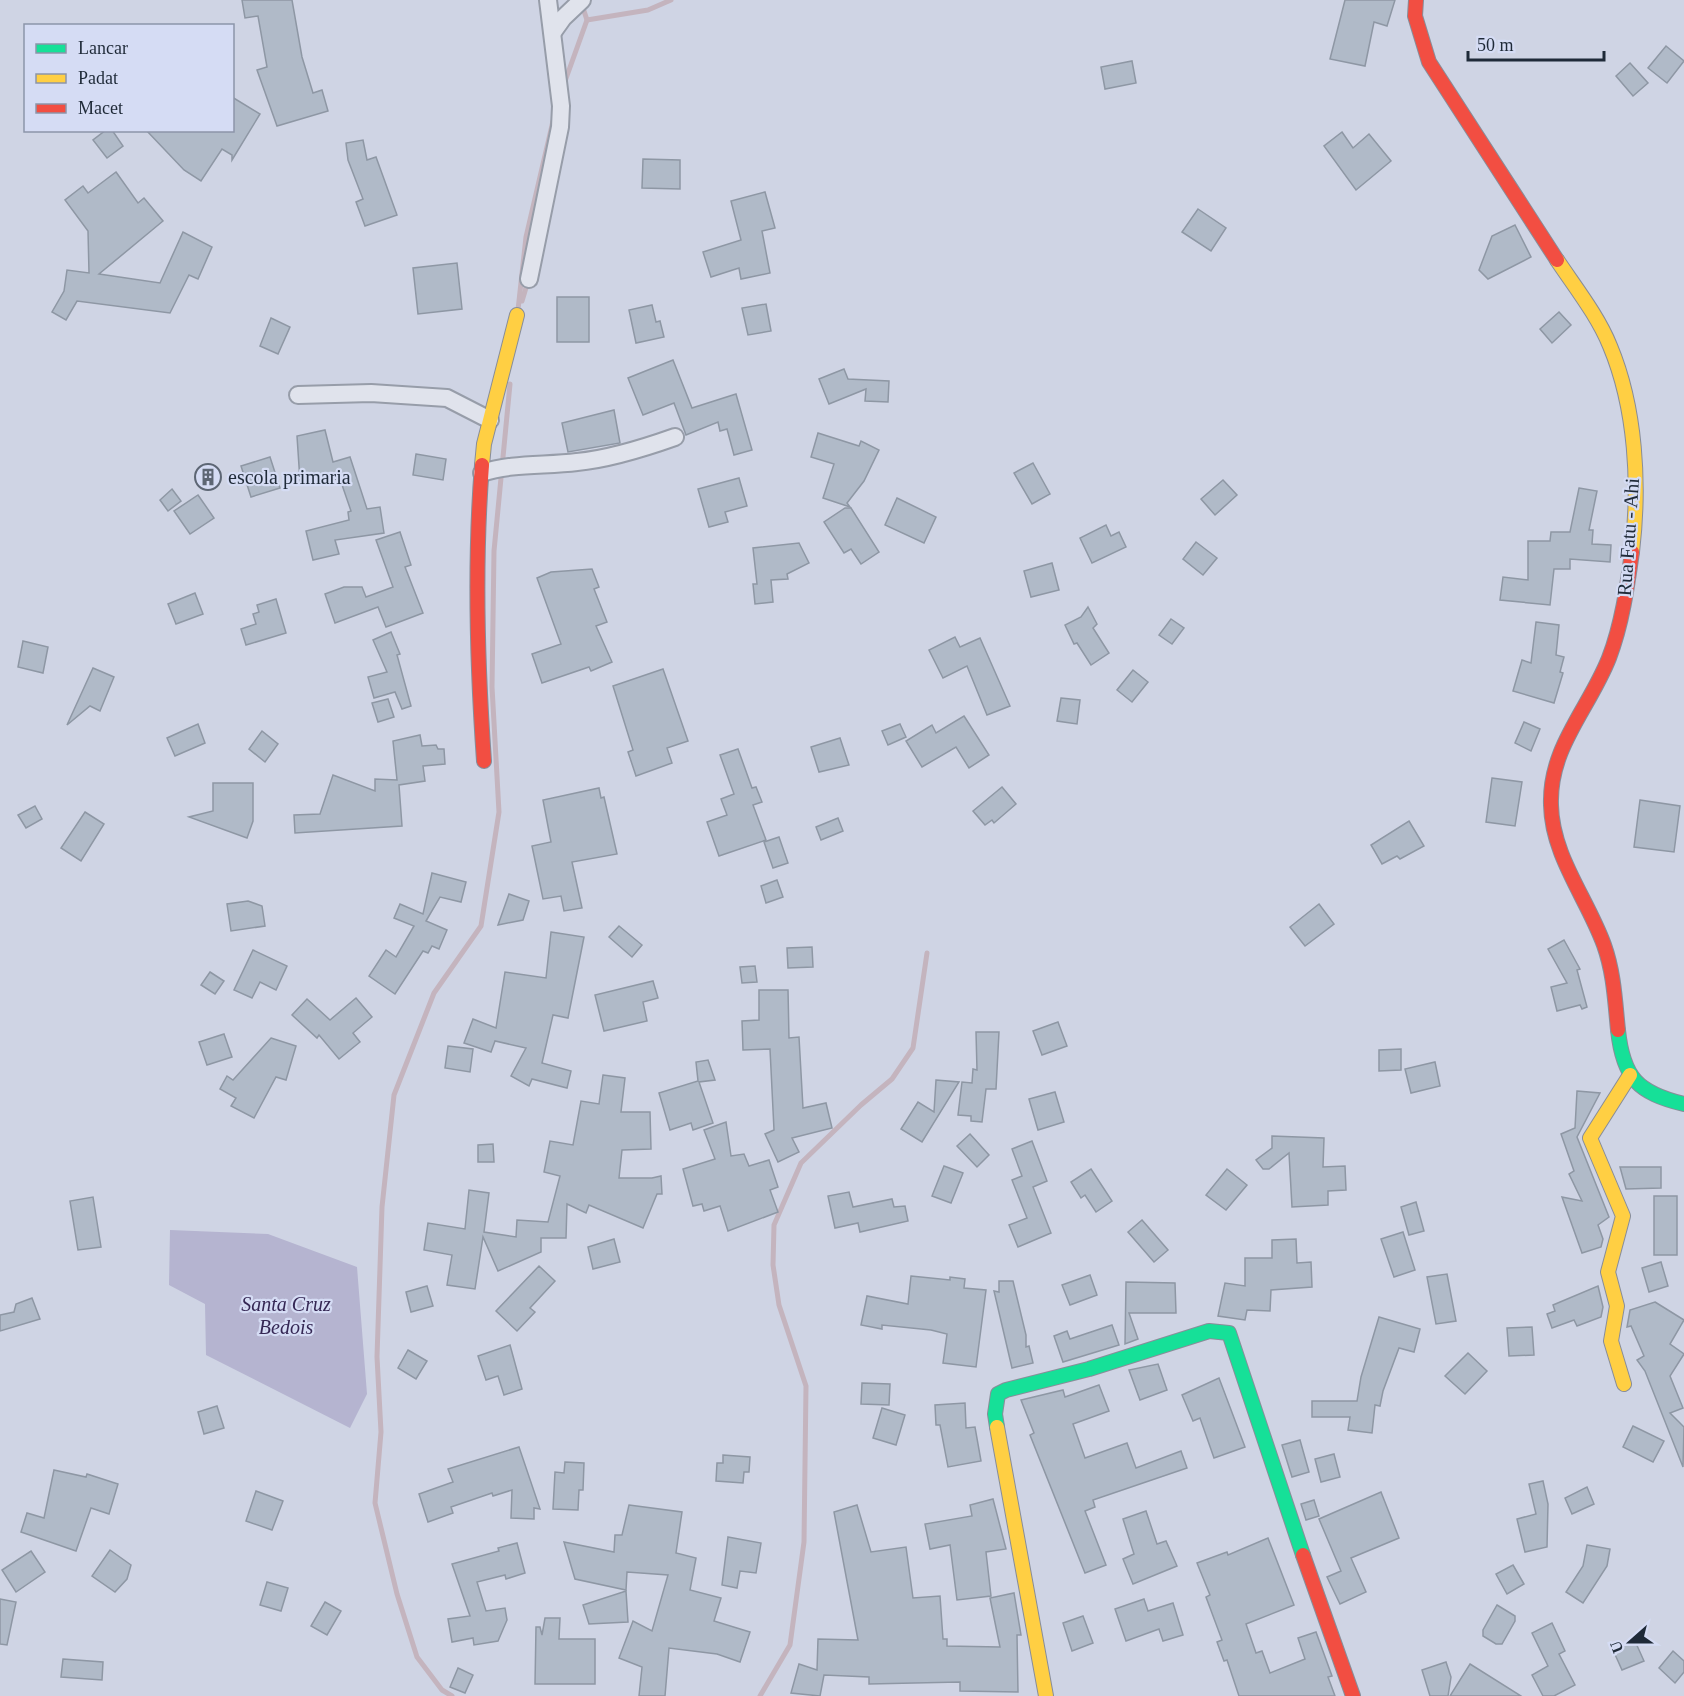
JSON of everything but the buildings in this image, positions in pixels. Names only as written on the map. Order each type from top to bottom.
[{"type":"street","points":[[529,279],[560,127],[561,106],[548,0]]},
{"type":"street","points":[[553,32],[563,18],[582,0]]},
{"type":"street","name":"Rua Fatu - Ahi","points":[[1416,0],[1415,16],[1429,62],[1610,345],[1628,415],[1634,489],[1628,586],[1609,659],[1568,729],[1552,779],[1550,803],[1552,826],[1560,855],[1601,937],[1611,968],[1617,1023],[1630,1075]]},
{"type":"street","points":[[484,761],[477,666],[478,529],[484,444],[517,315]]},
{"type":"street","points":[[298,394],[371,393],[447,398],[490,420]]},
{"type":"street","points":[[482,473],[501,467],[576,463],[675,437]]},
{"type":"street","points":[[1624,1384],[1611,1341],[1617,1306],[1608,1272],[1623,1215],[1590,1138],[1630,1075],[1643,1090],[1662,1099],[1684,1104]]},
{"type":"street","points":[[1046,1696],[1016,1519],[998,1436],[995,1403],[998,1394],[1020,1386],[1089,1369],[1209,1330],[1228,1333],[1233,1339],[1308,1569],[1353,1696]]},
{"type":"green space","name":"Santa Cruz Bedois","points":[[170,1230],[268,1234],[357,1267],[367,1394],[350,1428],[206,1355],[205,1304],[169,1285]]},
{"type":"waterway","points":[[587,20],[648,10],[671,0]]},
{"type":"waterway","points":[[564,84],[587,20],[582,5]]},
{"type":"waterway","points":[[518,310],[526,237],[553,121]]},
{"type":"waterway","points":[[522,301],[528,281]]},
{"type":"waterway","points":[[452,1696],[442,1690],[417,1657],[397,1594],[375,1503],[381,1432],[377,1357],[382,1207],[394,1095],[434,993],[481,926],[499,812],[492,687],[494,551],[510,384]]},
{"type":"waterway","points":[[760,1696],[790,1645],[804,1542],[806,1386],[779,1305],[773,1265],[774,1225],[801,1163],[861,1105],[892,1079],[913,1048],[927,953]]},
{"type":"traffic: fast","points":[[1618,1030],[1624,1060],[1636,1081],[1655,1095],[1684,1104]]},
{"type":"traffic: fast","points":[[997,1427],[995,1414],[998,1394],[1006,1390],[1089,1369],[1209,1331],[1229,1333],[1303,1555]]},
{"type":"traffic: slow","points":[[1557,260],[1605,335],[1626,395],[1634,447],[1636,500],[1632,552]]},
{"type":"traffic: slow","points":[[482,465],[484,444],[517,315]]},
{"type":"traffic: slow","points":[[1624,1384],[1611,1341],[1617,1306],[1608,1272],[1623,1216],[1590,1138],[1630,1075]]},
{"type":"traffic: slow","points":[[997,1427],[1046,1696]]},
{"type":"traffic: jam","points":[[1416,0],[1415,16],[1429,62],[1557,260]]},
{"type":"traffic: jam","points":[[482,465],[477,613],[484,761]]},
{"type":"traffic: jam","points":[[1618,1030],[1614,987],[1604,945],[1557,842],[1551,805],[1552,784],[1563,746],[1601,677],[1614,645],[1624,606],[1632,552]]},
{"type":"traffic: jam","points":[[1303,1555],[1353,1696]]},
{"type":"place","name":"escola primaria","points":[[208,477]]}]
